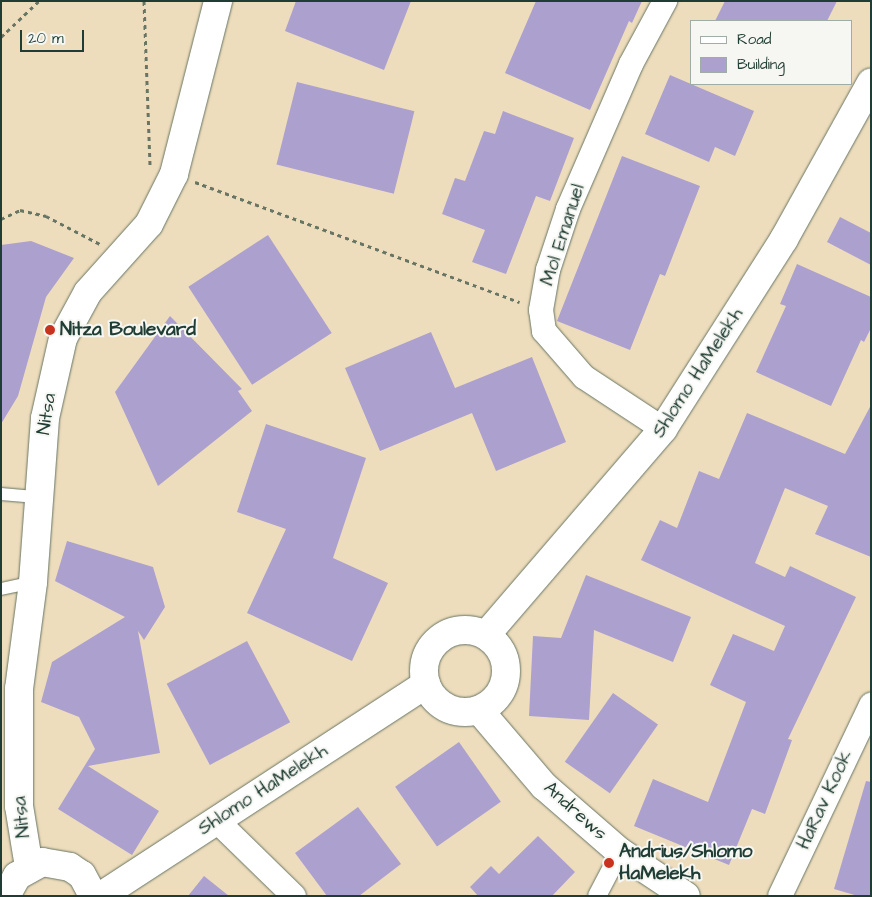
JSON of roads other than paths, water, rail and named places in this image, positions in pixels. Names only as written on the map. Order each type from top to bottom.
[{"type":"street","name":"Nitsa","points":[[28,867],[19,806],[10,690],[33,582],[37,497],[45,418],[63,338],[88,292],[149,224],[162,171],[218,1]]},
{"type":"street","name":"Mol Emanuel","points":[[663,429],[584,377],[544,331],[541,310],[548,270],[568,209],[631,64],[665,1]]},
{"type":"street","name":"Shlomo HaMelekh","points":[[486,635],[663,429],[784,239],[871,82]]},
{"type":"street","points":[[458,630],[486,635],[499,646],[506,670],[501,692],[492,703],[479,710],[467,712],[444,706],[426,684],[424,668],[428,654],[437,641],[458,630]]},
{"type":"street","name":"Shlomo HaMelekh","points":[[101,896],[426,684]]},
{"type":"street","name":"HaRav Kook","points":[[780,896],[871,705]]},
{"type":"street","name":"Andrews","points":[[479,710],[544,786],[620,852],[686,896]]},
{"type":"street","points":[[216,820],[294,896]]},
{"type":"street","points":[[597,896],[620,852]]},
{"type":"street","points":[[6,896],[16,876],[28,867],[56,862],[70,867],[82,875],[93,896]]},
{"type":"lane","points":[[1,494],[37,497]]},
{"type":"lane","points":[[1,589],[33,582]]},
{"type":"place","name":"Nitza Boulevard","points":[[50,330]]},
{"type":"place","name":"Andrius/Shlomo HaMelekh","points":[[609,863]]}]
